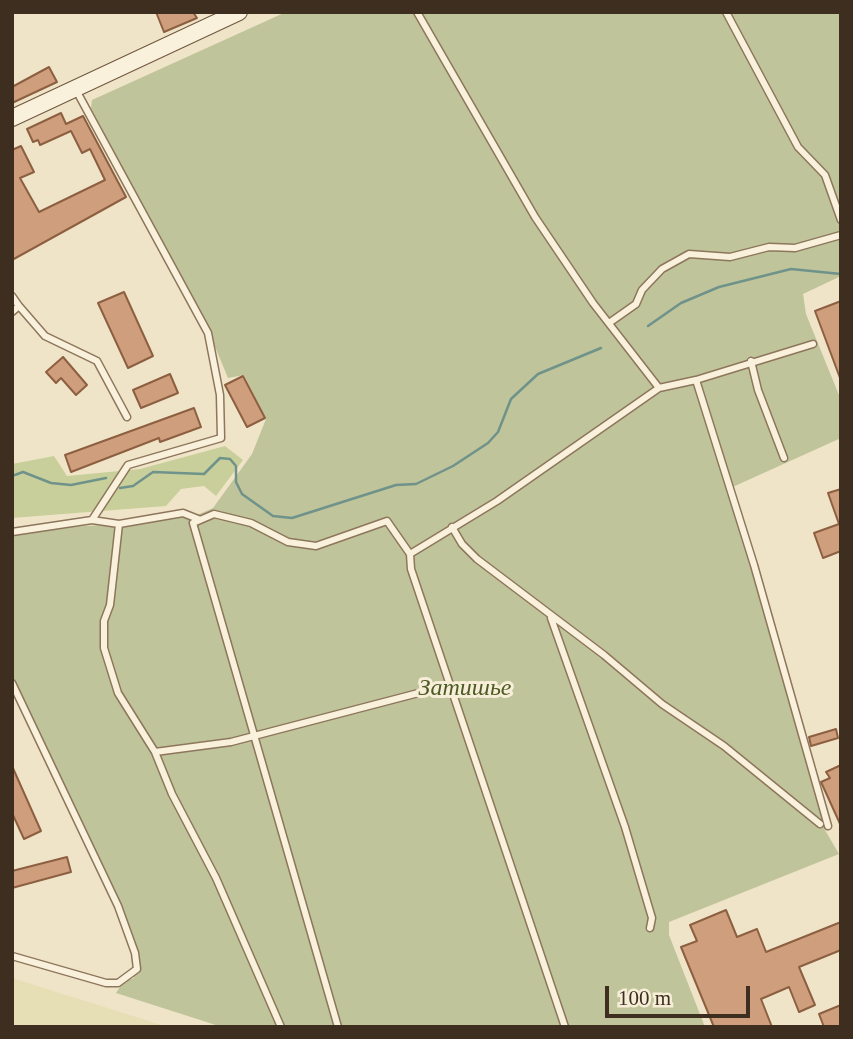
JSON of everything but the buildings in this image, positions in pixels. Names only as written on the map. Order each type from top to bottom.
[{"type":"main road","points":[[12,118],[239,12]]},
{"type":"lane","points":[[417,12],[535,216],[609,323],[659,388]]},
{"type":"lane","points":[[726,12],[798,146],[825,175],[841,220]]},
{"type":"lane","points":[[75,88],[208,333],[220,396],[221,438],[128,466],[92,520]]},
{"type":"lane","points":[[609,323],[636,304],[642,290],[662,269],[689,254],[730,257],[769,247],[795,248],[841,235]]},
{"type":"lane","points":[[12,296],[45,335],[97,360],[127,417]]},
{"type":"lane","points":[[12,312],[19,306]]},
{"type":"lane","points":[[410,554],[496,501],[659,388],[696,380],[813,344]]},
{"type":"lane","points":[[751,361],[758,390],[784,458]]},
{"type":"lane","points":[[696,380],[754,565],[828,826]]},
{"type":"lane","points":[[12,532],[92,520],[119,524],[183,513],[198,519]]},
{"type":"lane","points":[[338,1027],[193,523],[214,514],[232,518],[288,542],[316,546],[387,521],[410,554],[411,569],[565,1027]]},
{"type":"lane","points":[[119,524],[110,605],[104,621],[104,648],[118,693],[155,752],[172,794],[216,878],[281,1027]]},
{"type":"lane","points":[[452,527],[462,544],[477,559],[662,704],[724,746],[820,824]]},
{"type":"lane","points":[[550,615],[625,827],[652,918],[650,928]]},
{"type":"lane","points":[[12,683],[118,906],[138,969],[118,983],[106,983],[12,956]]},
{"type":"lane","points":[[155,752],[210,746],[256,736],[450,685]]},
{"type":"shaded area","points":[[12,978],[168,1027],[12,1027]]},
{"type":"green space","name":"Затишье","points":[[286,12],[841,12],[841,276],[803,294],[806,314],[841,400],[841,438],[726,490],[754,565],[825,830],[839,854],[669,922],[669,935],[705,1027],[222,1027],[116,993],[123,982],[134,978],[134,955],[103,878],[12,685],[12,530],[103,525],[180,511],[195,516],[213,508],[252,454],[266,419],[244,375],[228,378],[208,330],[91,108],[92,100]]},
{"type":"green space","points":[[225,446],[243,460],[216,496],[204,486],[181,489],[166,506],[12,518],[12,464],[54,456],[67,476],[140,469]]},
{"type":"waterway","points":[[648,326],[681,303],[719,287],[791,269],[841,274]]},
{"type":"waterway","points":[[120,488],[133,486],[153,472],[204,474],[220,458],[230,459],[236,466],[236,482],[242,494],[273,516],[292,518],[396,485],[416,484],[453,466],[488,443],[498,432],[511,399],[538,374],[601,348]]},
{"type":"waterway","points":[[12,476],[23,472],[51,483],[71,485],[106,478]]}]
